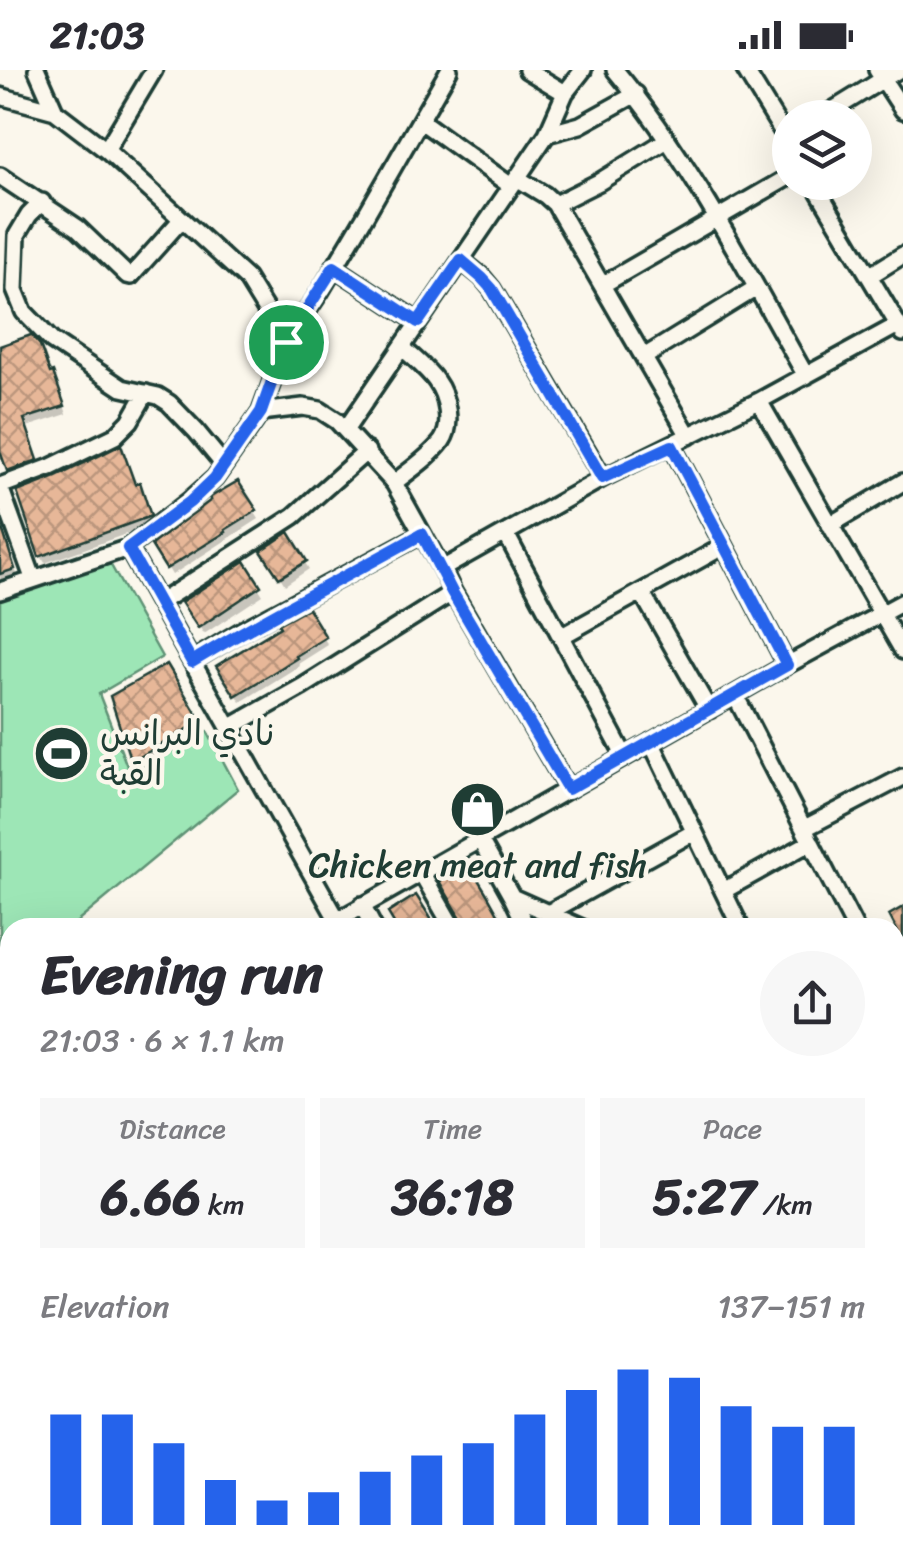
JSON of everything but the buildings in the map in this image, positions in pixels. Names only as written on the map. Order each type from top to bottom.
[{"type":"street","points":[[37,70],[55,111]]},
{"type":"street","points":[[106,150],[154,70]]},
{"type":"street","points":[[0,591],[128,548],[190,502],[215,478],[261,412],[286,342],[448,70]]},
{"type":"street","points":[[527,70],[565,93]]},
{"type":"street","points":[[346,429],[547,134],[565,93],[583,70]]},
{"type":"street","points":[[615,70],[636,94],[716,218],[806,376]]},
{"type":"street","points":[[745,70],[772,112]]},
{"type":"street","points":[[845,100],[880,75],[898,70]]},
{"type":"street","points":[[880,75],[903,110]]},
{"type":"street","points":[[547,134],[580,124],[636,94]]},
{"type":"street","points":[[0,96],[55,111],[106,150],[246,278],[286,342]]},
{"type":"street","points":[[420,122],[556,204],[689,436]]},
{"type":"street","points":[[556,204],[666,140]]},
{"type":"street","points":[[0,176],[78,228],[127,275],[132,276],[181,220]]},
{"type":"street","points":[[602,286],[772,186]]},
{"type":"street","points":[[442,569],[602,478],[901,329],[824,200]]},
{"type":"street","points":[[42,202],[29,214],[18,235],[16,290],[24,312],[52,340],[122,388],[158,396],[168,403],[224,466]]},
{"type":"street","points":[[869,276],[903,255]]},
{"type":"street","points":[[461,260],[492,289],[602,478]]},
{"type":"street","points":[[334,267],[418,322]]},
{"type":"street","points":[[644,357],[756,288]]},
{"type":"street","points":[[394,482],[434,449],[445,437],[448,424],[436,380],[402,347]]},
{"type":"street","points":[[33,578],[0,487],[115,436],[130,421],[146,393]]},
{"type":"street","points":[[759,401],[903,651]]},
{"type":"street","points":[[261,412],[303,407],[320,410],[346,429],[394,482],[452,592],[568,789]]},
{"type":"street","points":[[672,446],[787,665]]},
{"type":"street","points":[[159,603],[294,516],[367,451]]},
{"type":"street","points":[[830,525],[903,482]]},
{"type":"street","points":[[192,662],[422,534]]},
{"type":"street","points":[[506,534],[625,757]]},
{"type":"street","points":[[562,636],[724,546]]},
{"type":"street","points":[[128,548],[229,728],[327,918]]},
{"type":"street","points":[[229,728],[302,687],[452,592]]},
{"type":"street","points":[[642,593],[709,710]]},
{"type":"street","points":[[339,918],[903,602]]},
{"type":"street","points":[[735,695],[851,918]]},
{"type":"street","points":[[651,742],[736,918]]},
{"type":"street","points":[[723,891],[903,776]]},
{"type":"street","points":[[548,913],[694,832]]},
{"type":"street","points":[[480,840],[522,918]]},
{"type":"street","points":[[421,872],[447,918]]},
{"type":"street","points":[[512,897],[559,918]]},
{"type":"street","points":[[362,905],[369,918]]},
{"type":"green space","name":"نادي البرانس القبة","points":[[108,560],[162,657],[99,694],[130,774],[207,731],[238,789],[82,918],[0,918],[0,599]]},
{"type":"place","name":"نادي البرانس القبة","points":[[61,753]]},
{"type":"place","name":"Chicken meat and fish","points":[[478,809]]},
{"type":"route","points":[[461,260],[482,278],[504,307],[602,478],[672,446],[787,665],[568,789],[422,534],[192,662],[128,548],[190,502],[215,478],[261,412],[286,342],[334,267],[418,322],[461,260]]}]
